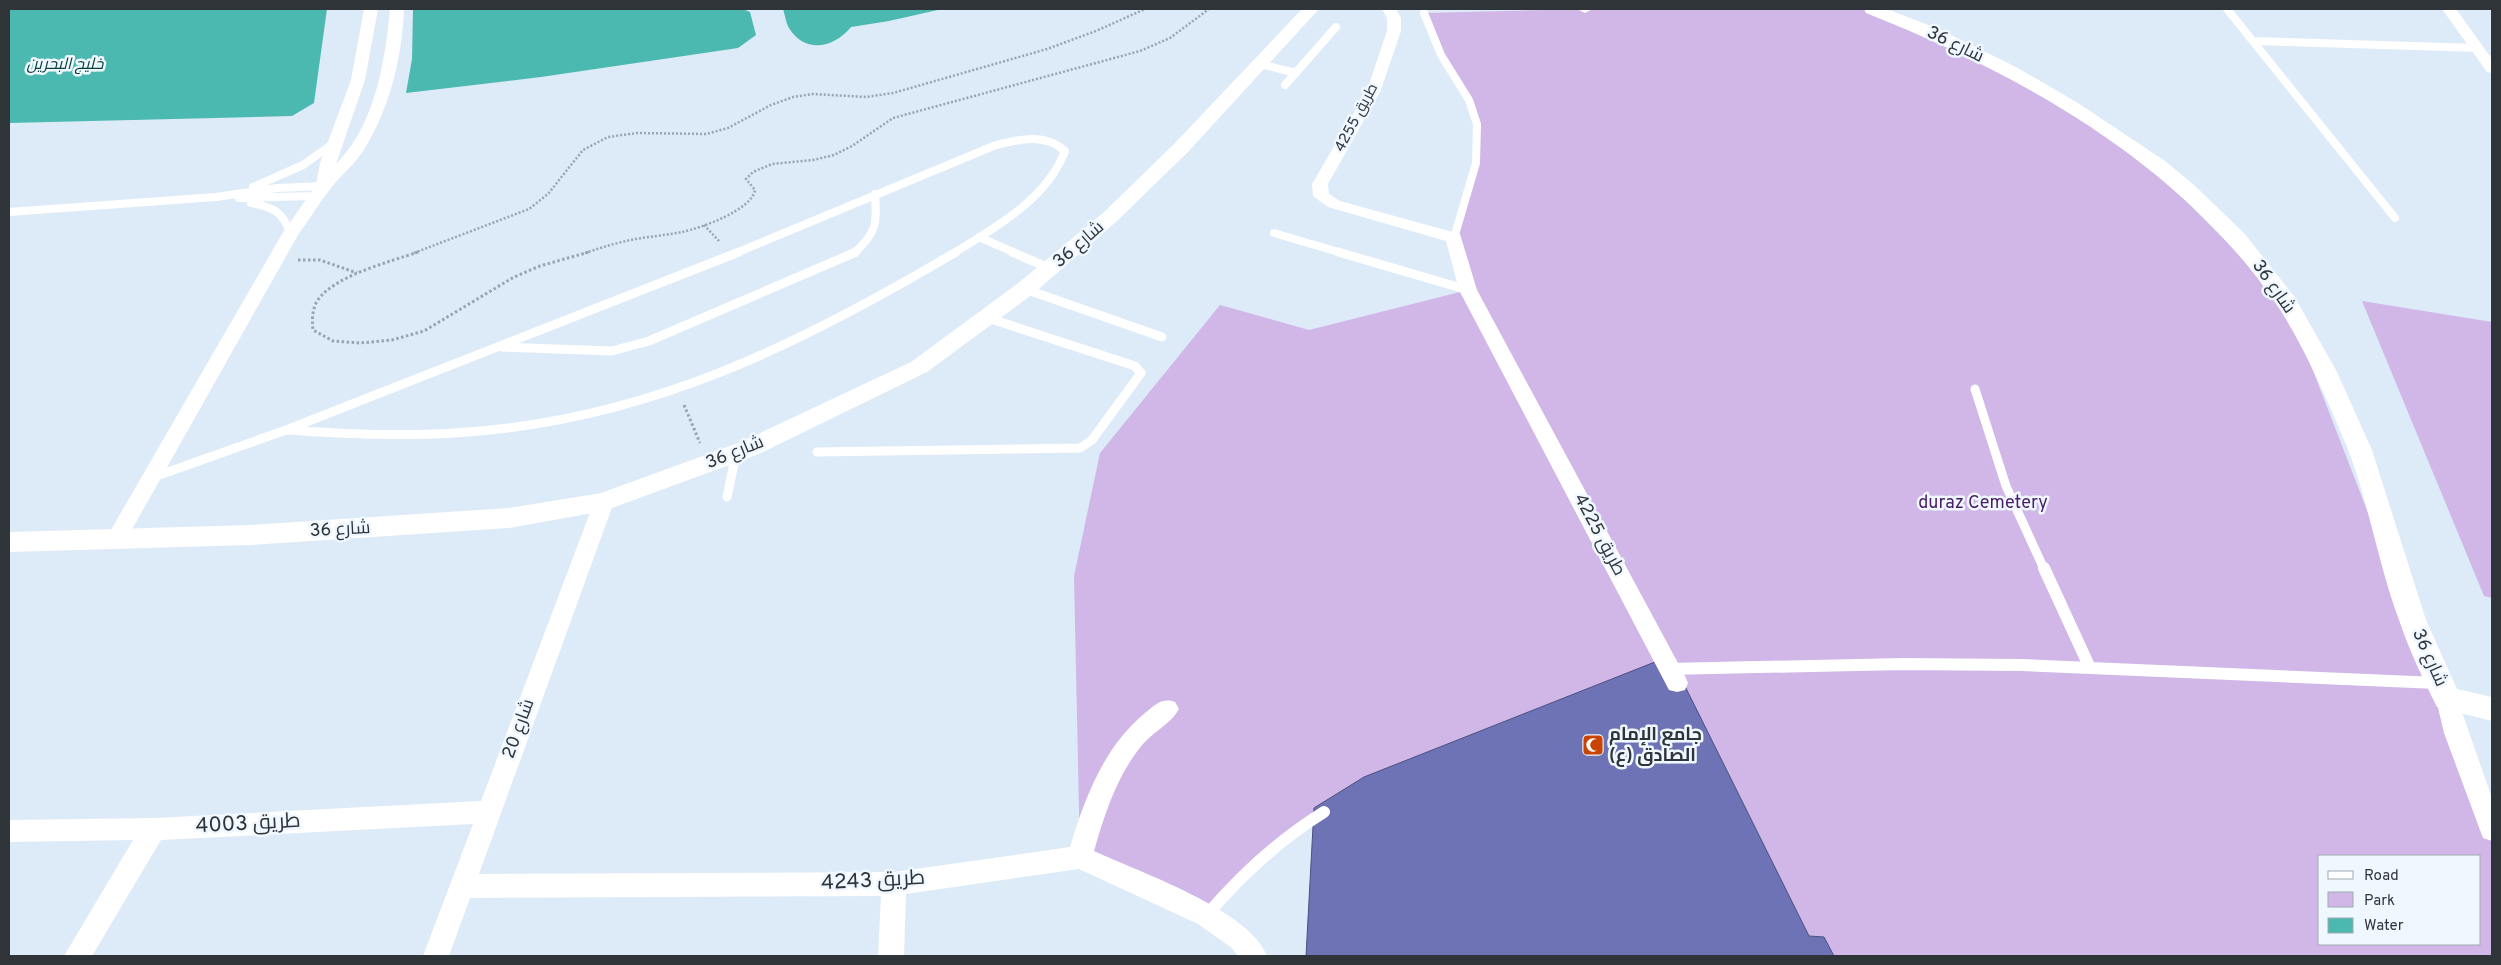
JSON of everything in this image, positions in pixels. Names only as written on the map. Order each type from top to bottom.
[{"type":"street","points":[[321,191],[324,176],[358,80],[371,9]]},
{"type":"street","points":[[115,541],[290,234],[321,191],[348,162],[375,113],[394,48],[397,9]]},
{"type":"street","name":"شارع 36","points":[[9,542],[115,541],[422,525],[509,518],[604,502],[736,454],[919,368],[988,318],[1051,269],[1146,182],[1312,9]]},
{"type":"street","name":"طريق 4255","points":[[1389,9],[1394,18],[1394,31],[1374,90],[1320,184],[1321,196],[1334,204],[1454,238]]},
{"type":"street","name":"شارع 36","points":[[1872,9],[1935,34],[2010,71],[2071,106],[2158,165],[2186,188],[2238,238],[2286,301],[2324,370],[2360,450],[2412,620],[2444,691],[2492,709]]},
{"type":"street","points":[[2450,9],[2492,69]]},
{"type":"street","name":"طريق 4225","points":[[1454,238],[1468,290],[1660,672],[1687,703]]},
{"type":"street","name":"شارع 20","points":[[436,956],[604,502]]},
{"type":"street","points":[[2444,691],[2456,733],[2490,818]]},
{"type":"street","points":[[1167,708],[1136,736],[1111,769],[1094,807],[1080,857],[1207,914],[1240,939],[1254,956]]},
{"type":"street","name":"طريق 4003","points":[[9,832],[154,829],[488,812]]},
{"type":"street","points":[[77,956],[154,829]]},
{"type":"street","name":"طريق 4243","points":[[462,886],[894,884],[1080,857]]},
{"type":"street","points":[[891,956],[894,884]]},
{"type":"lane","points":[[2227,9],[2394,218]]},
{"type":"lane","points":[[1424,13],[1441,55],[1469,100],[1477,124],[1476,163],[1454,238]]},
{"type":"lane","points":[[1285,85],[1336,27]]},
{"type":"lane","points":[[2253,42],[2477,48]]},
{"type":"lane","points":[[1260,64],[1296,73]]},
{"type":"lane","points":[[150,478],[286,430],[498,347],[731,255],[996,145],[1036,139],[1058,143],[1065,151],[1062,164],[1026,203],[979,237],[816,332],[753,361],[678,388],[600,412],[480,431],[411,435],[286,430]]},
{"type":"lane","points":[[216,197],[280,176],[322,154],[337,141]]},
{"type":"lane","points":[[9,212],[321,191]]},
{"type":"lane","points":[[498,347],[612,351],[649,342],[852,255],[871,239],[877,223],[875,194]]},
{"type":"lane","points":[[216,197],[268,206],[280,211],[287,220],[290,234]]},
{"type":"lane","points":[[1274,233],[1468,290]]},
{"type":"lane","points":[[979,237],[1051,269]]},
{"type":"lane","points":[[1025,289],[1162,337]]},
{"type":"lane","points":[[817,452],[1080,448],[1092,440],[1141,373],[1135,366],[988,318]]},
{"type":"lane","points":[[1975,389],[2006,486],[2090,668]]},
{"type":"lane","points":[[727,497],[736,454]]},
{"type":"lane","points":[[1660,672],[1903,664],[2022,664],[2444,691]]},
{"type":"lane","points":[[1207,914],[1249,870],[1284,839],[1336,805]]},
{"type":"path","points":[[1145,9],[1101,31],[1010,62],[876,96],[794,96],[779,101],[731,126],[705,135],[637,132],[612,136],[594,143],[575,156],[552,192],[543,202],[530,209],[358,273],[336,283],[323,293],[311,313],[314,330],[333,341],[360,343],[392,340],[424,331],[514,277],[540,266],[622,242],[684,232],[744,207],[754,197],[756,190],[746,179],[752,172],[762,167],[828,157],[851,148],[880,124],[893,118],[1140,51],[1170,38],[1209,9]]},
{"type":"path","points":[[295,260],[320,260],[358,273]]},
{"type":"path","points":[[678,388],[708,464]]},
{"type":"green space","name":"duraz Cemetery","points":[[1584,9],[1867,9],[1935,34],[2128,143],[2286,301],[2492,833],[2492,956],[1811,956],[1314,818],[1207,915],[1080,857],[1074,576],[1100,453],[1220,305],[1309,330],[1468,290],[1454,238],[1469,187],[1477,124],[1424,13]]},
{"type":"green space","points":[[2362,301],[2492,322],[2492,598],[2484,596]]},
{"type":"water","name":"خليج البحرين","points":[[9,9],[327,9],[314,103],[292,116],[9,123]]},
{"type":"water","points":[[413,9],[743,9],[750,12],[756,35],[738,48],[541,77],[406,93],[412,59]]},
{"type":"water","points":[[783,9],[942,9],[851,27],[836,40],[820,45],[811,45],[803,42],[788,26]]},
{"type":"building","name":"جامع الإمام الصادق (ع)","points":[[1670,656],[1809,936],[1824,937],[1834,956],[1306,956],[1314,808],[1364,777]]},
{"type":"place","name":"جامع الإمام الصادق (ع)","points":[[1593,745]]}]
